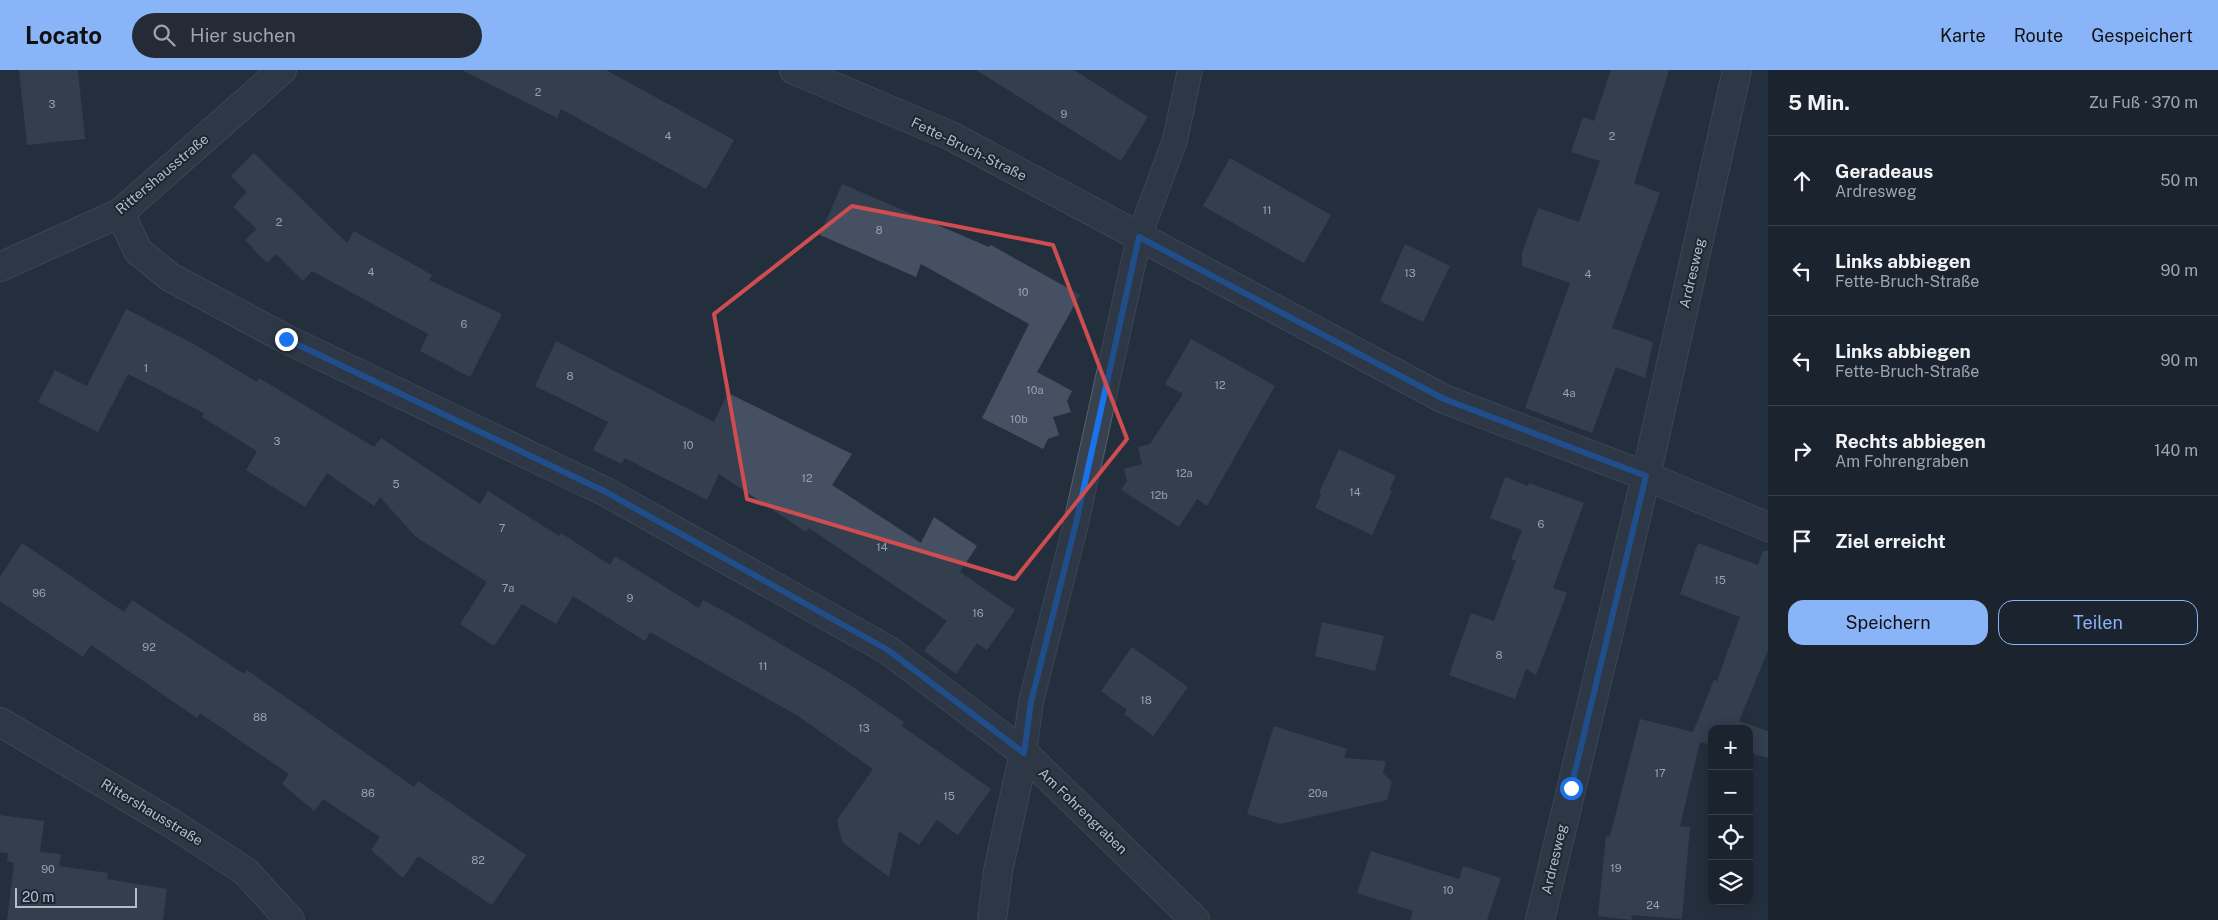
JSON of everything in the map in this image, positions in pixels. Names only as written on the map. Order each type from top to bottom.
[{"type":"street","name":"Rittershausstraße","points":[[0,267],[120,213],[282,70]]},
{"type":"street","name":"Fette-Bruch-Straße","points":[[794,70],[951,136],[1444,399],[1646,476]]},
{"type":"street","name":"Ardresweg","points":[[1540,920],[1646,476],[1737,70]]},
{"type":"street","name":"Am Fohrengraben","points":[[120,213],[138,250],[170,277],[286,339],[631,506],[888,650],[1024,753],[1194,920]]},
{"type":"street","points":[[1646,476],[1768,527]]},
{"type":"street","name":"Rittershausstraße","points":[[0,722],[171,823],[245,871],[290,920]]},
{"type":"street","points":[[992,920],[998,871],[1024,753]]},
{"type":"lane","points":[[1024,753],[1031,702],[1076,523],[1139,237],[1175,140],[1190,70]]},
{"type":"highlighted area","points":[[852,206],[1053,245],[1127,439],[1015,579],[747,499],[714,314]]},
{"type":"building","points":[[19,70],[78,70],[85,139],[27,145]]},
{"type":"building","points":[[462,70],[606,70],[734,140],[706,189],[561,109],[557,118]]},
{"type":"building","points":[[976,70],[1074,70],[1148,117],[1121,161]]},
{"type":"building","points":[[1611,70],[1669,70],[1634,183],[1660,193],[1612,328],[1653,342],[1645,378],[1616,367],[1592,433],[1525,408],[1570,283],[1522,266],[1522,253],[1538,208],[1579,222],[1600,161],[1571,152],[1583,117],[1594,121]]},
{"type":"building","points":[[254,153],[347,243],[354,231],[432,275],[429,280],[502,314],[470,377],[420,351],[428,334],[312,271],[303,281],[276,254],[267,263],[245,240],[257,229],[233,207],[247,192],[231,176]]},
{"type":"building","points":[[1230,158],[1331,215],[1304,263],[1203,206]]},
{"type":"building","points":[[842,184],[989,247],[991,245],[1080,295],[1037,372],[1072,391],[1067,401],[1071,412],[1053,417],[1059,435],[1048,439],[1043,449],[982,418],[1029,324],[921,264],[916,277],[820,235]]},
{"type":"building","points":[[1405,244],[1450,266],[1423,322],[1380,301]]},
{"type":"building","points":[[126,309],[194,344],[257,382],[259,378],[374,447],[381,438],[480,504],[488,491],[559,536],[561,533],[610,565],[615,556],[699,608],[703,600],[740,620],[847,683],[904,722],[902,726],[991,789],[958,835],[937,820],[919,845],[899,831],[889,877],[842,842],[837,820],[873,769],[798,716],[650,632],[645,641],[573,596],[556,624],[522,604],[494,646],[460,624],[487,582],[416,537],[380,497],[374,506],[327,473],[305,507],[246,470],[257,451],[202,417],[204,413],[128,374],[98,432],[38,402],[55,370],[87,386]]},
{"type":"building","points":[[1191,339],[1275,386],[1207,506],[1197,499],[1179,527],[1121,490],[1127,481],[1124,469],[1142,464],[1138,447],[1150,444],[1183,394],[1165,384]]},
{"type":"building","points":[[556,341],[714,422],[728,393],[852,454],[832,485],[921,543],[934,517],[977,546],[960,572],[1015,610],[987,650],[977,643],[956,674],[924,651],[947,621],[809,528],[806,532],[719,474],[707,500],[625,458],[621,464],[593,450],[608,422],[535,386]]},
{"type":"building","points":[[1339,449],[1396,476],[1389,490],[1392,491],[1372,535],[1315,508],[1321,494],[1319,493]]},
{"type":"building","points":[[1505,477],[1528,486],[1529,483],[1584,503],[1553,588],[1567,593],[1536,675],[1526,669],[1515,699],[1449,675],[1471,613],[1494,621],[1516,561],[1511,559],[1522,530],[1490,518]]},
{"type":"building","points":[[22,543],[124,612],[132,600],[244,674],[247,670],[414,787],[418,781],[526,855],[492,905],[418,856],[403,878],[371,850],[380,837],[323,799],[314,811],[282,784],[289,774],[200,713],[197,718],[91,645],[83,657],[0,601],[0,577]]},
{"type":"building","points":[[1698,543],[1758,565],[1763,551],[1768,551],[1768,651],[1739,721],[1751,725],[1708,725],[1708,744],[1700,742],[1680,826],[1690,827],[1682,919],[1631,915],[1632,920],[1598,916],[1606,836],[1610,836],[1640,719],[1693,732],[1714,680],[1717,681],[1740,617],[1680,594]]},
{"type":"building","points":[[1322,622],[1384,636],[1375,671],[1315,656]]},
{"type":"building","points":[[1132,647],[1188,687],[1153,736],[1124,714],[1127,710],[1101,691]]},
{"type":"building","points":[[1274,726],[1347,749],[1344,758],[1386,761],[1383,773],[1392,782],[1387,800],[1280,824],[1247,814]]},
{"type":"building","points":[[1753,726],[1768,731],[1768,758],[1753,754]]},
{"type":"building","points":[[0,815],[44,821],[40,852],[61,854],[59,866],[108,873],[107,879],[167,889],[163,920],[7,920],[14,863],[7,861],[8,853],[0,852]]},
{"type":"building","points":[[1371,851],[1459,879],[1463,866],[1501,878],[1487,920],[1410,920],[1413,911],[1357,893]]},
{"type":"route","points":[[286,339],[606,492],[888,650],[1024,753],[1031,702],[1076,523],[1139,237],[1444,399],[1646,476],[1571,788]]}]
